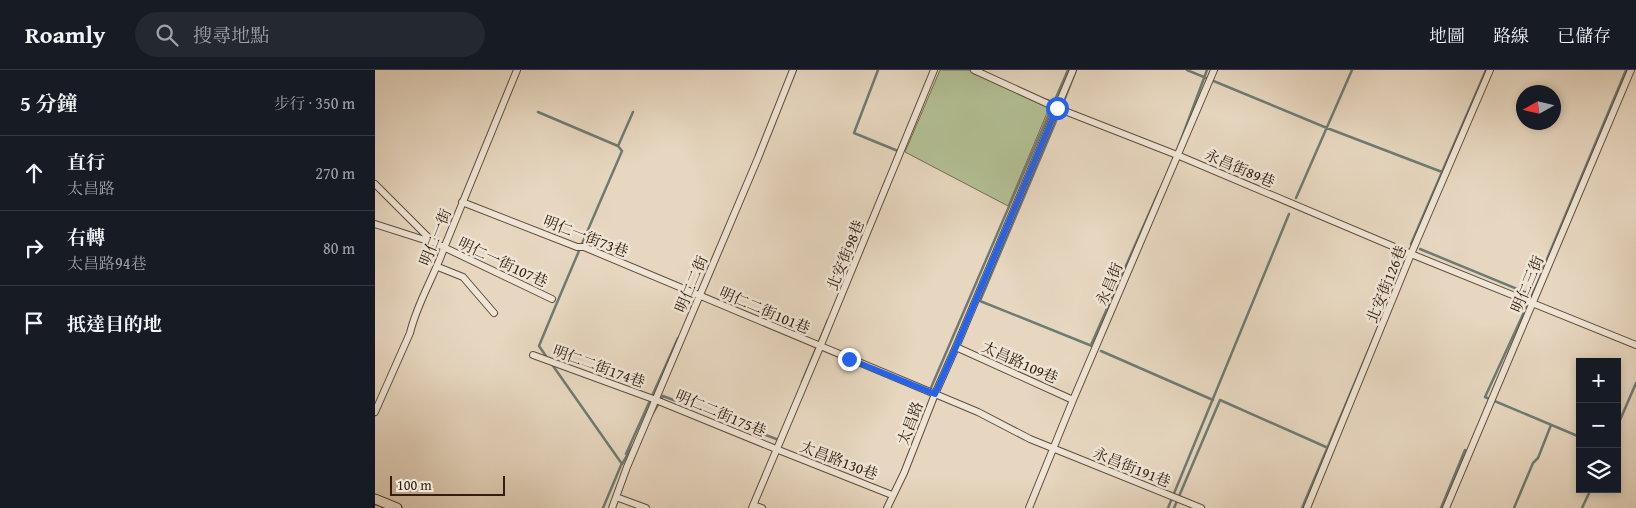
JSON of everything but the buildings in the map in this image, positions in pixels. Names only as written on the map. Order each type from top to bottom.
[{"type":"street","name":"明仁一街","points":[[375,412],[407,341],[424,294],[438,267],[444,248],[517,70]]},
{"type":"street","name":"明仁二街","points":[[611,508],[793,70]]},
{"type":"street","name":"北安街98巷","points":[[753,506],[775,449],[820,347],[934,70]]},
{"type":"street","name":"永昌街89巷","points":[[974,70],[1057,108],[1177,155],[1411,254],[1636,346]]},
{"type":"street","name":"太昌路","points":[[887,508],[904,473],[935,394],[1073,70]]},
{"type":"street","name":"北安街126巷","points":[[1307,508],[1411,254],[1490,70]]},
{"type":"street","name":"明仁三街","points":[[1446,508],[1491,400],[1529,301],[1631,70]]},
{"type":"street","name":"永昌街","points":[[1029,508],[1073,400],[1212,75]]},
{"type":"street","points":[[375,184],[433,242]]},
{"type":"street","name":"明仁一街73巷","points":[[463,202],[577,247],[584,247],[699,296]]},
{"type":"street","points":[[375,224],[433,242]]},
{"type":"street","name":"明仁一街107巷","points":[[433,242],[552,299]]},
{"type":"street","points":[[438,267],[463,277],[494,313]]},
{"type":"street","name":"明仁二街101巷","points":[[699,296],[935,394]]},
{"type":"street","name":"太昌路109巷","points":[[956,347],[1073,400]]},
{"type":"street","name":"明仁二街174巷","points":[[533,355],[656,400]]},
{"type":"street","name":"永昌街191巷","points":[[935,394],[977,412],[1030,439],[1201,508]]},
{"type":"street","name":"明仁二街175巷","points":[[656,400],[775,449]]},
{"type":"street","name":"太昌路130巷","points":[[775,449],[893,495]]},
{"type":"street","points":[[616,497],[646,508]]},
{"type":"street","points":[[375,499],[397,508]]},
{"type":"street","points":[[375,506],[380,508]]},
{"type":"street","points":[[753,506],[762,508]]},
{"type":"green space","points":[[940,70],[971,70],[1005,85],[1052,101],[1008,206],[905,152]]},
{"type":"waterway","points":[[878,70],[854,133],[898,151]]},
{"type":"waterway","points":[[1055,100],[1068,70]]},
{"type":"waterway","points":[[1062,106],[1076,70]]},
{"type":"waterway","points":[[1187,70],[1327,128],[1442,172],[1411,244],[1413,246]]},
{"type":"waterway","points":[[1178,148],[1207,70]]},
{"type":"waterway","points":[[1296,198],[1352,70]]},
{"type":"waterway","points":[[1442,172],[1486,70]]},
{"type":"waterway","points":[[1532,295],[1626,70]]},
{"type":"waterway","points":[[930,390],[1051,109]]},
{"type":"waterway","points":[[538,112],[618,146]]},
{"type":"waterway","points":[[548,359],[539,346],[622,151],[618,146],[633,112]]},
{"type":"waterway","points":[[1059,114],[980,301],[1092,346]]},
{"type":"waterway","points":[[1091,345],[1159,191]]},
{"type":"waterway","points":[[1168,508],[1289,214]]},
{"type":"waterway","points":[[1420,249],[1532,295],[1485,397],[1576,435]]},
{"type":"waterway","points":[[802,382],[828,320]]},
{"type":"waterway","points":[[1302,508],[1380,323]]},
{"type":"waterway","points":[[626,454],[678,338]]},
{"type":"waterway","points":[[1101,351],[1213,400]]},
{"type":"waterway","points":[[551,363],[622,464],[633,446]]},
{"type":"waterway","points":[[1621,418],[1636,383]]},
{"type":"waterway","points":[[653,413],[663,396],[779,440]]},
{"type":"waterway","points":[[1174,508],[1220,400],[1326,447]]},
{"type":"waterway","points":[[1514,508],[1533,463],[1538,458],[1551,425]]},
{"type":"waterway","points":[[1441,508],[1465,450]]},
{"type":"waterway","points":[[603,508],[622,463]]},
{"type":"waterway","points":[[1582,508],[1589,493]]},
{"type":"route","points":[[849,359],[935,394],[1057,108]]}]
